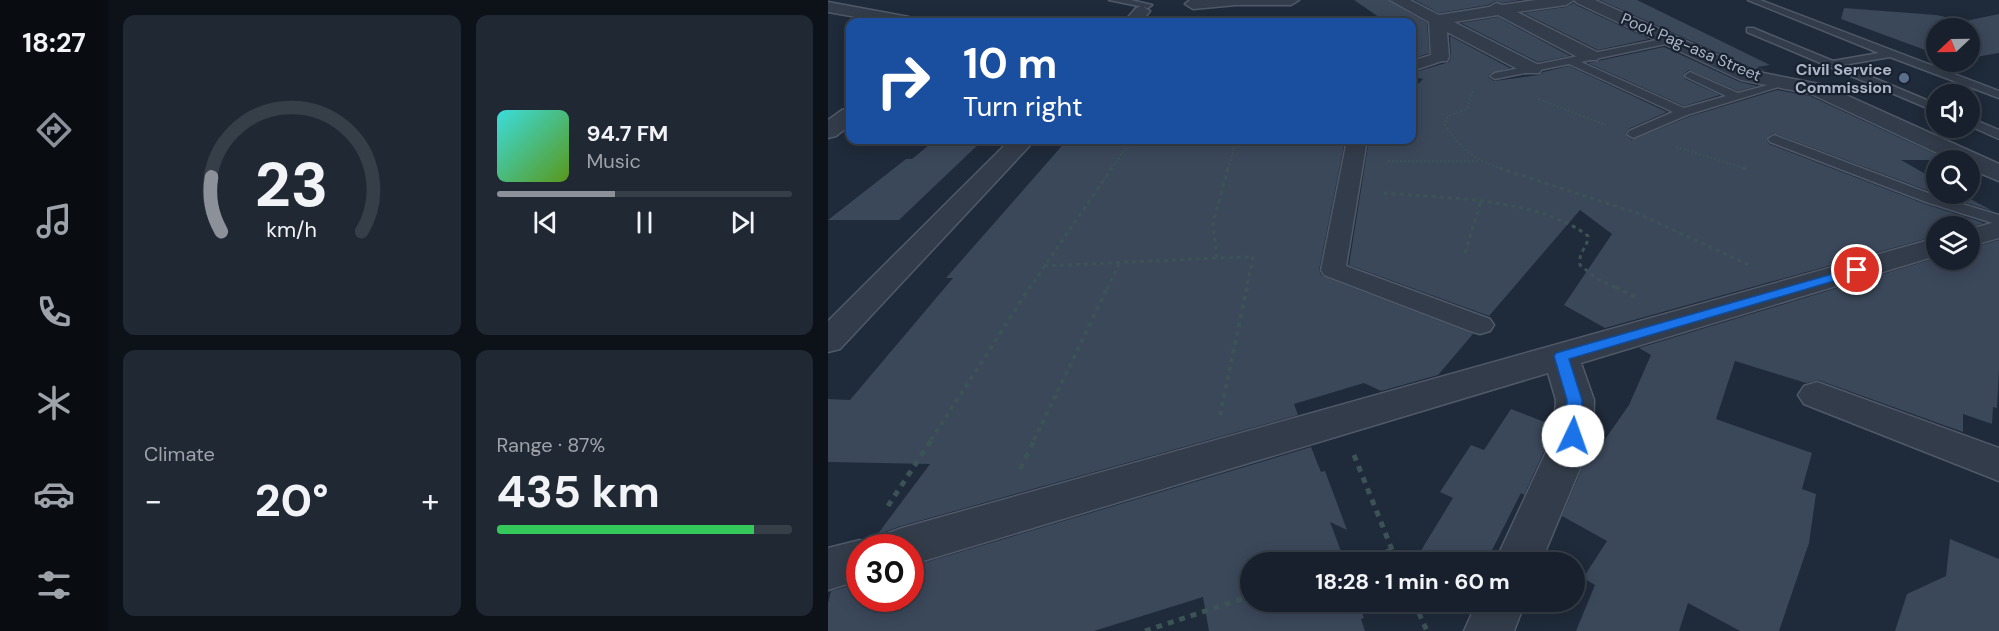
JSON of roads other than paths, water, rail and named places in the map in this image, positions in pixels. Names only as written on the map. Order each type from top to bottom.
[{"type":"street","points":[[1193,4],[1236,0],[1290,0]]},
{"type":"street","points":[[1278,15],[1290,0]]},
{"type":"street","points":[[1398,0],[1532,69]]},
{"type":"street","points":[[1480,0],[1590,56]]},
{"type":"street","points":[[1437,20],[1566,0]]},
{"type":"street","name":"Pook Pag-asa Street","points":[[1582,0],[1748,76],[1817,89],[1999,173]]},
{"type":"street","points":[[828,7],[885,18]]},
{"type":"street","points":[[853,18],[861,14]]},
{"type":"street","points":[[1416,65],[1440,57],[1437,20]]},
{"type":"street","points":[[836,27],[846,22]]},
{"type":"street","points":[[828,131],[846,118]]},
{"type":"street","points":[[828,341],[1019,144]]},
{"type":"street","points":[[1356,150],[1333,270],[1480,325]]},
{"type":"street","points":[[1980,235],[1999,229]]},
{"type":"street","points":[[924,541],[1926,251]]},
{"type":"street","points":[[1522,552],[1573,436],[1575,400],[1561,356]]},
{"type":"street","points":[[1817,395],[1999,465]]},
{"type":"street","points":[[828,569],[846,564]]},
{"type":"street","points":[[1489,631],[1498,612]]},
{"type":"lane","points":[[1113,0],[1144,10]]},
{"type":"lane","points":[[1752,0],[1804,22],[1999,95]]},
{"type":"lane","points":[[1804,22],[1750,30],[1926,104]]},
{"type":"lane","points":[[1495,76],[1672,40]]},
{"type":"lane","points":[[1832,64],[1890,54]]},
{"type":"lane","points":[[1571,61],[1683,112]]},
{"type":"lane","points":[[1690,75],[1735,96]]},
{"type":"lane","points":[[1633,134],[1683,112],[1783,84]]},
{"type":"lane","points":[[1980,126],[1999,135]]},
{"type":"lane","points":[[1774,139],[1931,199],[1999,220]]},
{"type":"place","name":"Civil Service Commission","points":[[1904,78]]}]
